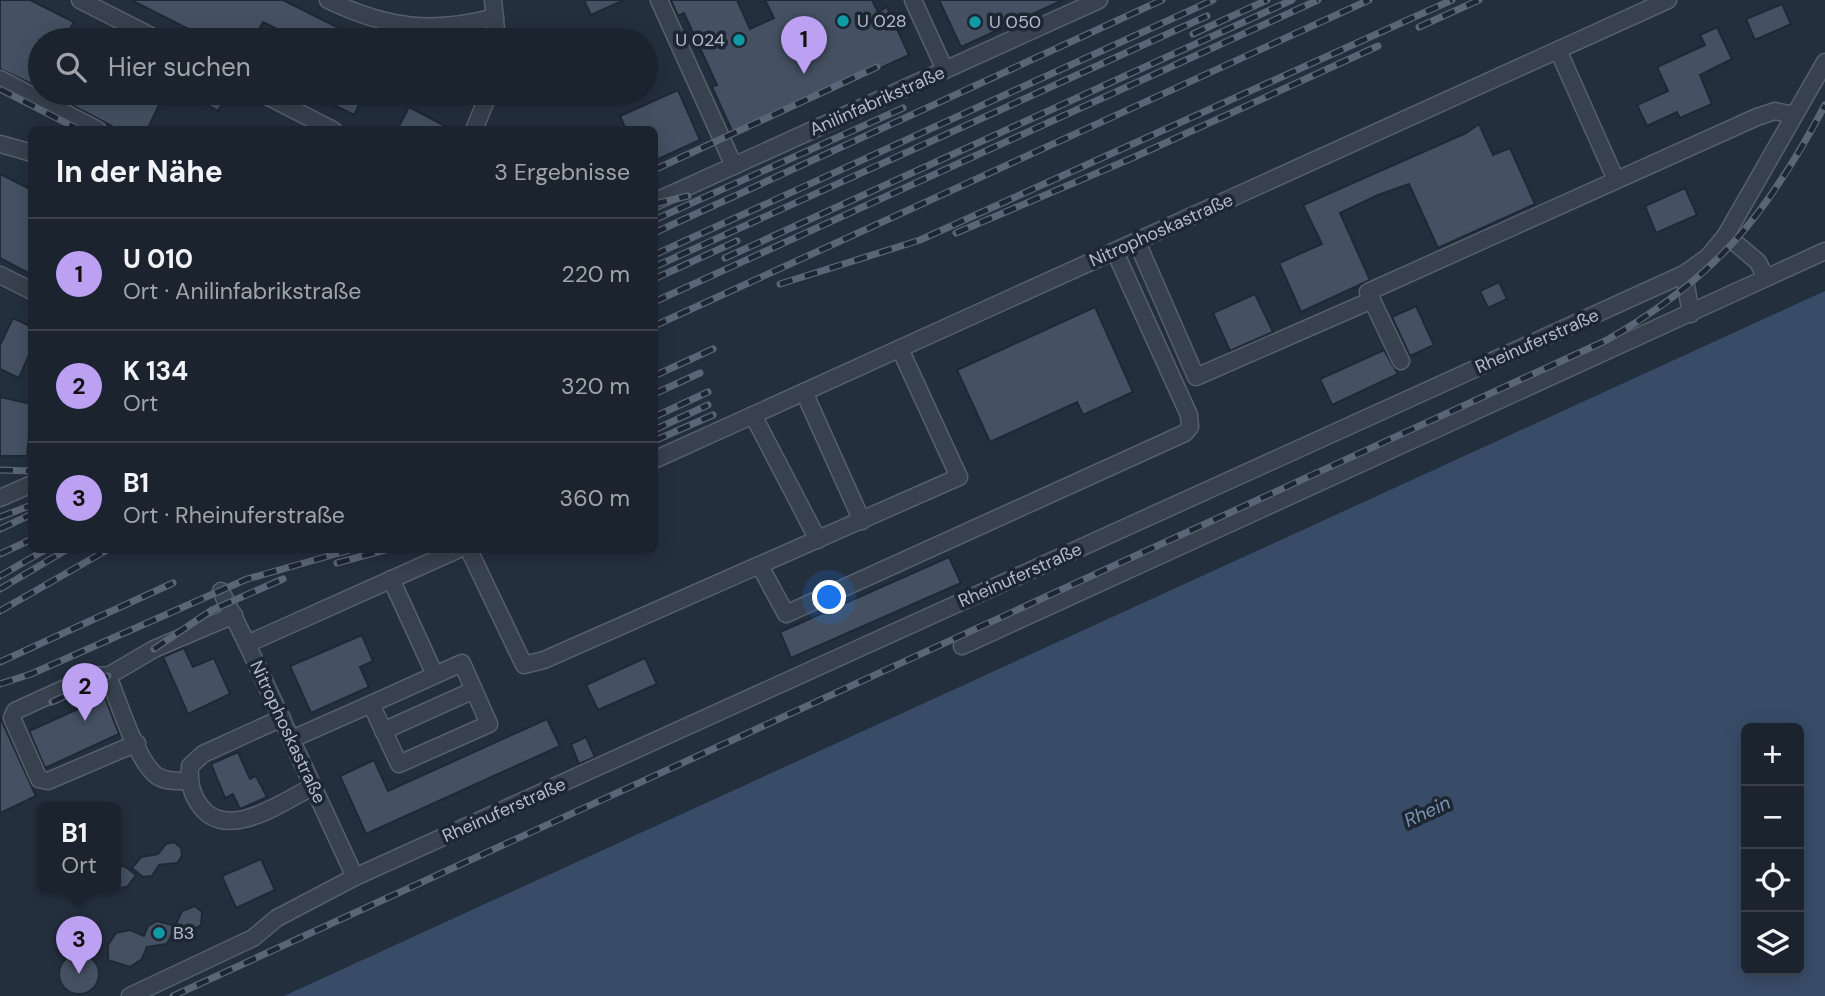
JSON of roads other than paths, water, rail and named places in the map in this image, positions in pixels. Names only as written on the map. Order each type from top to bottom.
[{"type":"street","points":[[80,0],[135,28]]},
{"type":"street","points":[[328,0],[359,15],[421,28]]},
{"type":"street","points":[[494,0],[496,28]]},
{"type":"street","points":[[659,0],[734,166]]},
{"type":"street","points":[[912,0],[944,70]]},
{"type":"street","name":"Anilinfabrikstraße","points":[[658,200],[1099,0]]},
{"type":"street","name":"Nitrophoskastraße","points":[[658,458],[1668,0]]},
{"type":"street","points":[[434,28],[495,17]]},
{"type":"street","points":[[1558,50],[1616,180]]},
{"type":"street","name":"Rheinuferstraße","points":[[131,996],[253,938],[277,918],[355,877],[1684,274],[1708,257],[1726,235],[1825,62]]},
{"type":"street","points":[[0,79],[28,93]]},
{"type":"street","points":[[50,105],[91,126]]},
{"type":"street","points":[[284,105],[325,126]]},
{"type":"street","points":[[476,126],[484,105]]},
{"type":"street","points":[[1401,361],[1368,292],[1757,117],[1775,111],[1794,115]]},
{"type":"street","points":[[0,144],[12,150],[28,152]]},
{"type":"street","points":[[1726,235],[1758,262],[1766,278]]},
{"type":"street","points":[[1137,242],[1196,377]]},
{"type":"street","points":[[760,566],[786,614],[1185,433],[1190,427],[1189,415],[1115,251]]},
{"type":"street","points":[[962,646],[1825,251]]},
{"type":"street","points":[[1684,274],[1691,313]]},
{"type":"street","points":[[0,275],[28,289]]},
{"type":"street","points":[[1177,386],[1372,300]]},
{"type":"street","points":[[470,553],[524,665],[544,660],[959,477],[900,349]]},
{"type":"street","points":[[804,392],[862,521]]},
{"type":"street","points":[[753,415],[818,540]]},
{"type":"street","points":[[0,498],[28,486]]},
{"type":"street","name":"Nitrophoskastraße","points":[[355,877],[247,644],[450,553]]},
{"type":"street","points":[[391,579],[435,675]]},
{"type":"street","points":[[221,591],[247,644]]},
{"type":"street","points":[[137,743],[48,781],[39,779],[12,718],[15,711],[94,675],[108,676],[154,649],[234,615]]},
{"type":"street","points":[[292,739],[462,663],[489,724],[398,764],[371,704]]},
{"type":"street","points":[[108,676],[137,743],[156,775],[171,781],[189,781]]},
{"type":"street","points":[[383,731],[474,690]]},
{"type":"street","points":[[282,718],[203,754],[190,766],[189,781],[196,800],[208,815],[222,821],[250,817],[314,786]]},
{"type":"water","name":"Rhein","points":[[1825,291],[1825,996],[284,996]]},
{"type":"railway","points":[[658,231],[1162,0]]},
{"type":"railway","points":[[658,253],[1213,0]]},
{"type":"railway","points":[[1193,34],[1267,0]]},
{"type":"railway","points":[[725,258],[1292,0]]},
{"type":"railway","points":[[658,300],[1318,0]]},
{"type":"railway","points":[[658,324],[1369,0]]},
{"type":"railway","points":[[780,284],[920,240],[1452,0]]},
{"type":"railway","points":[[1419,27],[1479,0]]},
{"type":"railway","points":[[658,265],[1207,16]]},
{"type":"railway","points":[[956,233],[1130,159],[1378,46]]},
{"type":"railway","points":[[658,168],[877,67]]},
{"type":"railway","points":[[0,89],[28,103]]},
{"type":"railway","points":[[31,105],[72,126]]},
{"type":"railway","points":[[173,996],[1605,341],[1644,318],[1678,293],[1734,241],[1782,180],[1825,105]]},
{"type":"railway","points":[[658,218],[903,108]]},
{"type":"railway","points":[[658,203],[688,196]]},
{"type":"railway","points":[[658,277],[737,241]]},
{"type":"railway","points":[[658,374],[713,349]]},
{"type":"railway","points":[[658,392],[700,373]]},
{"type":"railway","points":[[658,415],[708,392]]},
{"type":"railway","points":[[658,428],[708,405]]},
{"type":"railway","points":[[658,439],[713,415]]},
{"type":"railway","points":[[0,470],[28,471]]},
{"type":"railway","points":[[0,517],[28,506]]},
{"type":"railway","points":[[0,529],[28,516]]},
{"type":"railway","points":[[0,554],[28,541]]},
{"type":"railway","points":[[0,576],[40,553]]},
{"type":"railway","points":[[0,589],[61,553]]},
{"type":"railway","points":[[0,611],[102,553]]},
{"type":"railway","points":[[0,684],[31,674],[247,579],[339,553]]},
{"type":"railway","points":[[337,563],[374,553]]},
{"type":"railway","points":[[154,649],[212,610],[283,579]]},
{"type":"railway","points":[[0,662],[173,583]]},
{"type":"railway","points":[[52,702],[108,676]]},
{"type":"place","name":"U 028","points":[[843,21]]},
{"type":"place","name":"U 050","points":[[975,22]]},
{"type":"place","name":"U 024","points":[[739,40]]},
{"type":"place","name":"U 010","points":[[804,74]]},
{"type":"place","name":"K 134","points":[[85,721]]},
{"type":"place","name":"B3","points":[[159,933]]},
{"type":"place","name":"B1","points":[[79,974]]}]
